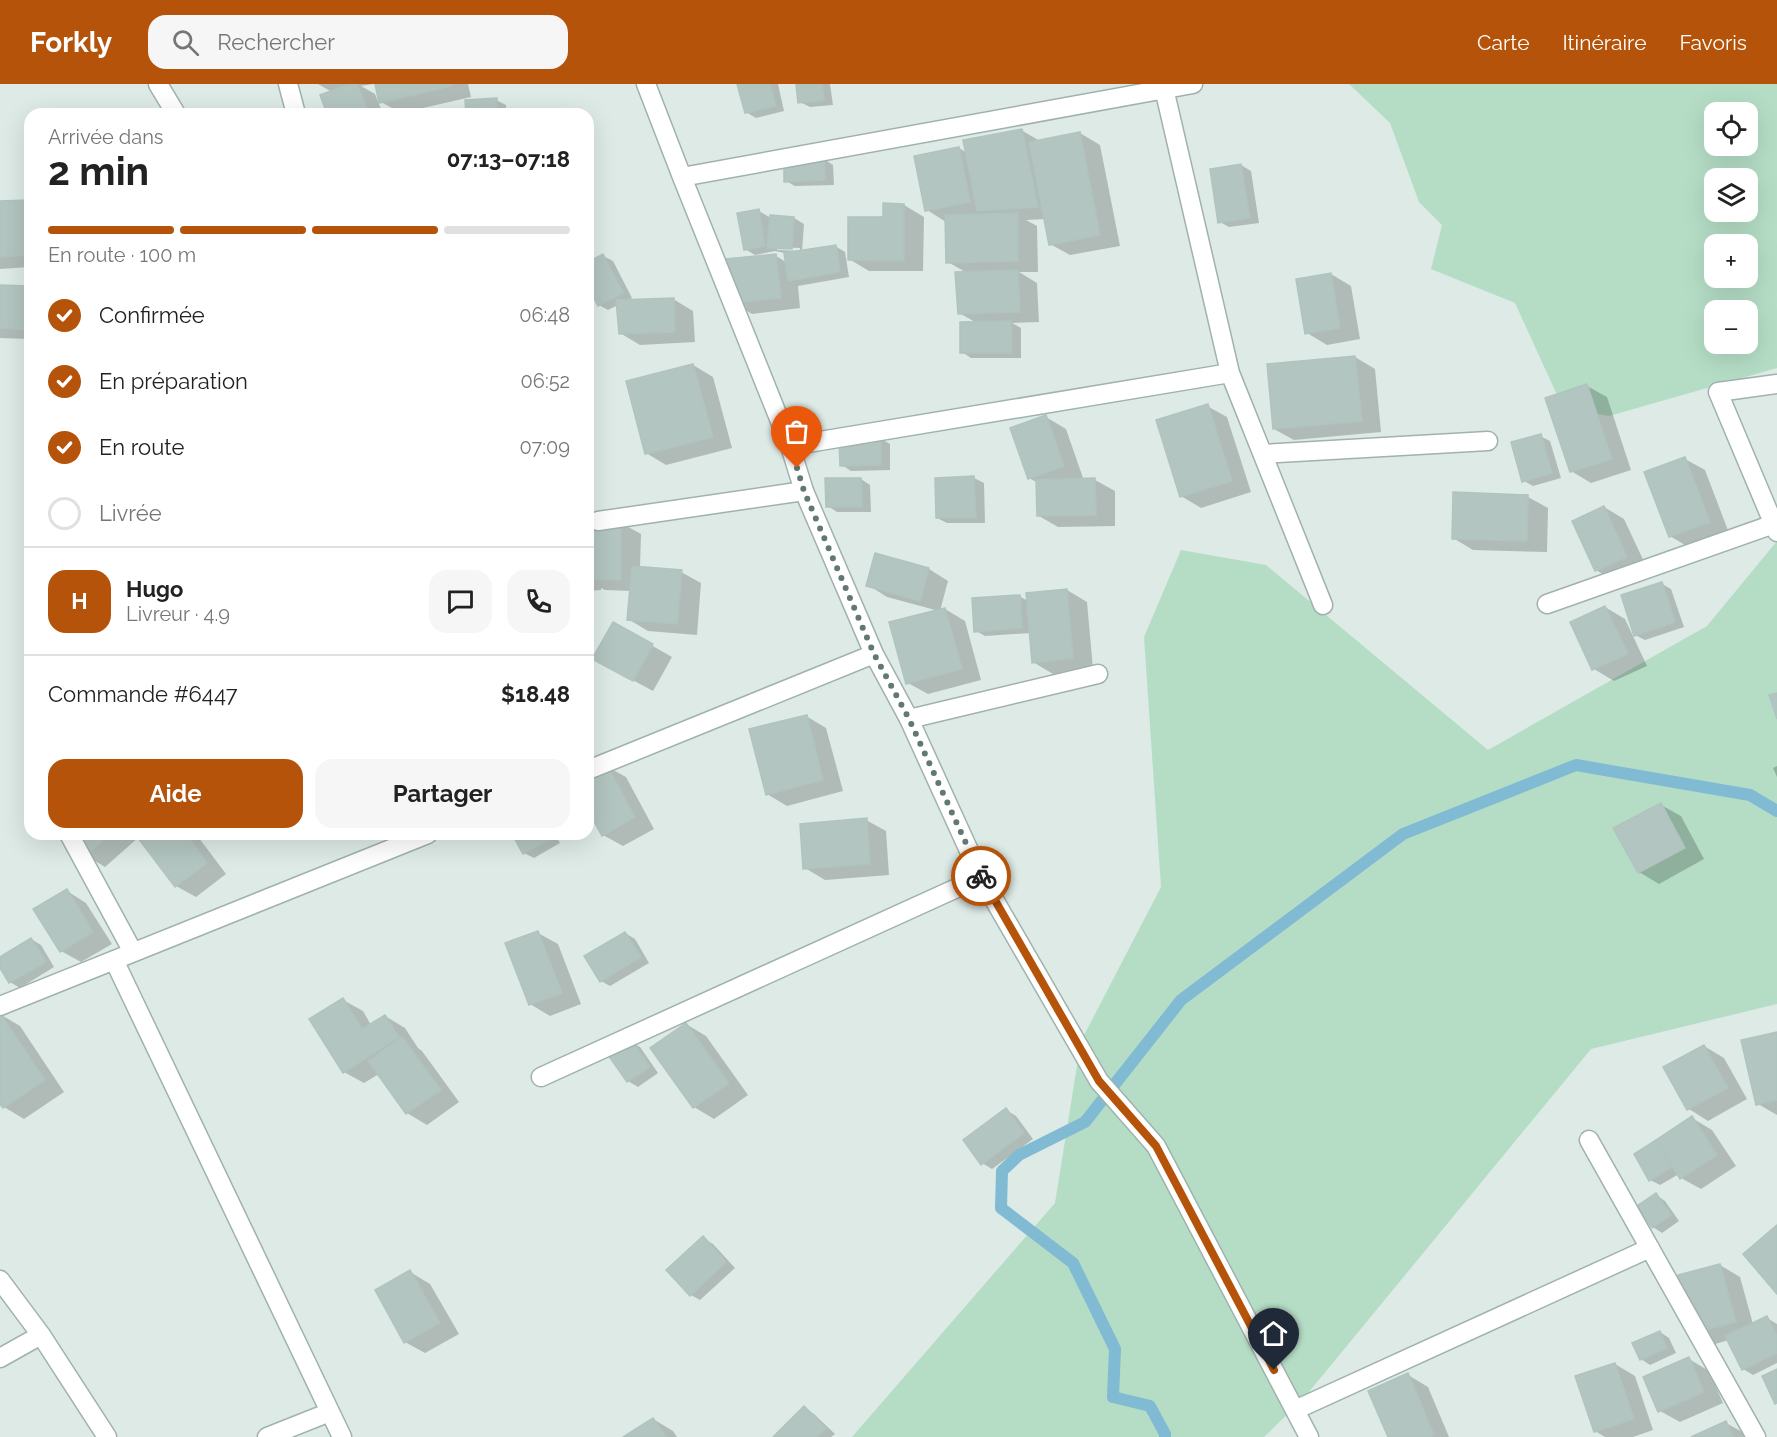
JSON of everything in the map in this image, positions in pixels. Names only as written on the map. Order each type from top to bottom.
[{"type":"street","points":[[158,84],[172,108]]},
{"type":"street","points":[[288,84],[294,108]]},
{"type":"street","points":[[646,84],[790,446],[804,491],[874,654],[909,719],[981,877],[1099,1081],[1156,1146],[1309,1437]]},
{"type":"street","points":[[682,177],[1163,87],[1193,84]]},
{"type":"street","points":[[1163,87],[1230,373],[1323,605]]},
{"type":"street","points":[[790,446],[1230,373]]},
{"type":"street","points":[[1547,603],[1775,528],[1718,392],[1777,384]]},
{"type":"street","points":[[1263,454],[1488,441]]},
{"type":"street","points":[[598,520],[804,491]]},
{"type":"street","points":[[594,768],[874,654]]},
{"type":"street","points":[[909,719],[1098,674]]},
{"type":"street","points":[[72,840],[133,952]]},
{"type":"street","points":[[0,1006],[413,840]]},
{"type":"street","points":[[541,1077],[981,877]]},
{"type":"street","points":[[114,960],[342,1437]]},
{"type":"street","points":[[1589,1140],[1756,1437]]},
{"type":"street","points":[[1295,1410],[1650,1248]]},
{"type":"street","points":[[0,1280],[41,1335],[107,1437]]},
{"type":"street","points":[[0,1358],[41,1335]]},
{"type":"street","points":[[267,1437],[330,1412]]},
{"type":"green space","points":[[1349,84],[1777,84],[1777,368],[1609,416],[1563,408],[1515,303],[1431,269],[1442,225],[1419,202],[1390,123]]},
{"type":"green space","points":[[1777,541],[1777,1004],[1591,1049],[1304,1398],[1264,1437],[852,1437],[1055,1203],[1081,1041],[1161,887],[1144,637],[1181,550],[1266,565],[1488,750],[1707,626]]},
{"type":"building","points":[[349,84],[357,84],[367,108],[325,108],[320,95]]},
{"type":"building","points":[[375,84],[452,84],[452,86],[379,103]]},
{"type":"building","points":[[737,84],[770,84],[776,106],[745,113]]},
{"type":"building","points":[[796,84],[822,84],[824,100],[798,103]]},
{"type":"building","points":[[497,98],[497,108],[466,108],[465,100]]},
{"type":"building","points":[[1022,129],[1038,207],[977,211],[963,140]]},
{"type":"building","points":[[1080,132],[1100,235],[1049,245],[1029,142]]},
{"type":"building","points":[[959,147],[970,202],[925,211],[914,156]]},
{"type":"building","points":[[824,158],[825,180],[784,182],[784,159]]},
{"type":"building","points":[[1241,164],[1250,218],[1218,223],[1210,169]]},
{"type":"building","points":[[24,200],[24,255],[0,257],[0,201]]},
{"type":"building","points":[[883,203],[904,204],[904,261],[848,260],[848,217],[883,217]]},
{"type":"building","points":[[759,209],[765,246],[744,250],[737,213]]},
{"type":"building","points":[[1018,213],[1018,261],[946,263],[945,215]]},
{"type":"building","points":[[770,215],[794,217],[792,249],[767,248]]},
{"type":"building","points":[[836,245],[840,272],[788,281],[784,253]]},
{"type":"building","points":[[603,254],[623,293],[598,306],[594,298],[594,259]]},
{"type":"building","points":[[776,254],[781,298],[730,303],[726,259]]},
{"type":"building","points":[[1018,270],[1020,312],[958,314],[955,272]]},
{"type":"building","points":[[1331,273],[1340,328],[1305,334],[1296,279]]},
{"type":"building","points":[[0,285],[24,286],[24,330],[0,328]]},
{"type":"building","points":[[674,298],[675,332],[619,334],[616,300]]},
{"type":"building","points":[[1011,321],[1012,353],[960,353],[960,322]]},
{"type":"building","points":[[1355,356],[1362,421],[1273,429],[1267,364]]},
{"type":"building","points":[[693,364],[713,437],[645,454],[626,381]]},
{"type":"building","points":[[1587,384],[1612,459],[1570,472],[1545,398]]},
{"type":"building","points":[[1208,404],[1232,481],[1180,497],[1156,420]]},
{"type":"building","points":[[1046,415],[1064,466],[1028,479],[1010,428]]},
{"type":"building","points":[[1541,434],[1552,473],[1522,482],[1511,442]]},
{"type":"building","points":[[839,437],[881,437],[881,465],[840,466]]},
{"type":"building","points":[[1685,457],[1710,522],[1669,537],[1644,472]]},
{"type":"building","points":[[974,476],[976,518],[936,518],[935,478]]},
{"type":"building","points":[[825,478],[861,478],[862,507],[826,507]]},
{"type":"building","points":[[1095,478],[1096,515],[1037,516],[1036,480]]},
{"type":"building","points":[[1453,492],[1528,495],[1527,541],[1452,539]]},
{"type":"building","points":[[1604,506],[1627,557],[1595,571],[1572,521]]},
{"type":"building","points":[[594,521],[621,521],[621,580],[594,579]]},
{"type":"building","points":[[875,553],[929,568],[920,601],[866,586]]},
{"type":"building","points":[[632,566],[682,570],[677,624],[627,620]]},
{"type":"building","points":[[1662,582],[1675,622],[1634,636],[1621,595]]},
{"type":"building","points":[[1067,589],[1073,658],[1032,663],[1026,593]]},
{"type":"building","points":[[1020,595],[1022,628],[974,632],[972,598]]},
{"type":"building","points":[[1605,606],[1628,654],[1592,670],[1570,622]]},
{"type":"building","points":[[945,608],[962,669],[906,684],[889,622]]},
{"type":"building","points":[[613,622],[653,644],[633,681],[594,660],[594,655]]},
{"type":"building","points":[[1777,693],[1777,719],[1769,695]]},
{"type":"building","points":[[807,715],[823,780],[766,795],[749,729]]},
{"type":"building","points":[[606,764],[635,817],[602,836],[594,822],[594,771]]},
{"type":"building","points":[[1661,803],[1685,848],[1638,873],[1613,828]]},
{"type":"building","points":[[867,818],[870,864],[803,869],[800,824]]},
{"type":"building","points":[[69,840],[103,840],[84,857]]},
{"type":"building","points":[[140,840],[190,840],[207,863],[175,887]]},
{"type":"building","points":[[515,840],[548,840],[523,854]]},
{"type":"building","points":[[67,889],[93,932],[60,952],[33,909]]},
{"type":"building","points":[[538,931],[562,993],[529,1005],[505,943]]},
{"type":"building","points":[[625,932],[641,957],[600,982],[584,956]]},
{"type":"building","points":[[31,938],[46,962],[9,983],[0,968],[0,957]]},
{"type":"building","points":[[343,998],[362,1029],[385,1015],[399,1037],[343,1073],[309,1019]]},
{"type":"building","points":[[0,1013],[45,1080],[3,1108],[0,1104]]},
{"type":"building","points":[[686,1023],[729,1083],[693,1108],[650,1048]]},
{"type":"building","points":[[1777,1032],[1777,1100],[1756,1105],[1741,1040]]},
{"type":"building","points":[[402,1037],[441,1090],[406,1114],[368,1061]]},
{"type":"building","points":[[631,1040],[650,1067],[627,1082],[608,1055]]},
{"type":"building","points":[[1704,1045],[1728,1088],[1687,1110],[1663,1067]]},
{"type":"building","points":[[1006,1108],[1024,1133],[981,1165],[963,1140]]},
{"type":"building","points":[[1692,1116],[1717,1155],[1680,1179],[1656,1140]]},
{"type":"building","points":[[1656,1140],[1672,1167],[1649,1181],[1634,1154]]},
{"type":"building","points":[[1656,1193],[1671,1215],[1652,1228],[1637,1206]]},
{"type":"building","points":[[1777,1225],[1777,1294],[1743,1254]]},
{"type":"building","points":[[703,1236],[726,1262],[690,1296],[666,1270]]},
{"type":"building","points":[[1720,1264],[1736,1322],[1694,1333],[1678,1275]]},
{"type":"building","points":[[410,1270],[440,1323],[404,1343],[375,1290]]},
{"type":"building","points":[[1767,1316],[1777,1336],[1777,1353],[1742,1370],[1725,1336]]},
{"type":"building","points":[[1660,1331],[1667,1348],[1640,1360],[1632,1343]]},
{"type":"building","points":[[1689,1357],[1704,1392],[1658,1412],[1643,1377]]},
{"type":"building","points":[[1615,1363],[1634,1419],[1594,1432],[1575,1376]]},
{"type":"building","points":[[1777,1369],[1777,1403],[1775,1404],[1762,1376]]},
{"type":"building","points":[[1408,1373],[1434,1435],[1429,1437],[1388,1437],[1368,1391]]},
{"type":"building","points":[[804,1406],[826,1428],[817,1437],[773,1437]]},
{"type":"building","points":[[653,1418],[666,1437],[623,1437]]},
{"type":"building","points":[[1726,1421],[1733,1437],[1691,1437]]},
{"type":"waterway","points":[[1165,1437],[1150,1406],[1113,1397],[1115,1349],[1073,1263],[1001,1208],[1002,1171],[1019,1155],[1085,1122],[1181,1000],[1403,834],[1576,765],[1750,795],[1777,811]]},
{"type":"way so far","points":[[797,468],[804,491],[874,654],[909,719],[981,876]]},
{"type":"route","points":[[981,876],[1099,1081],[1156,1146],[1274,1370]]}]
